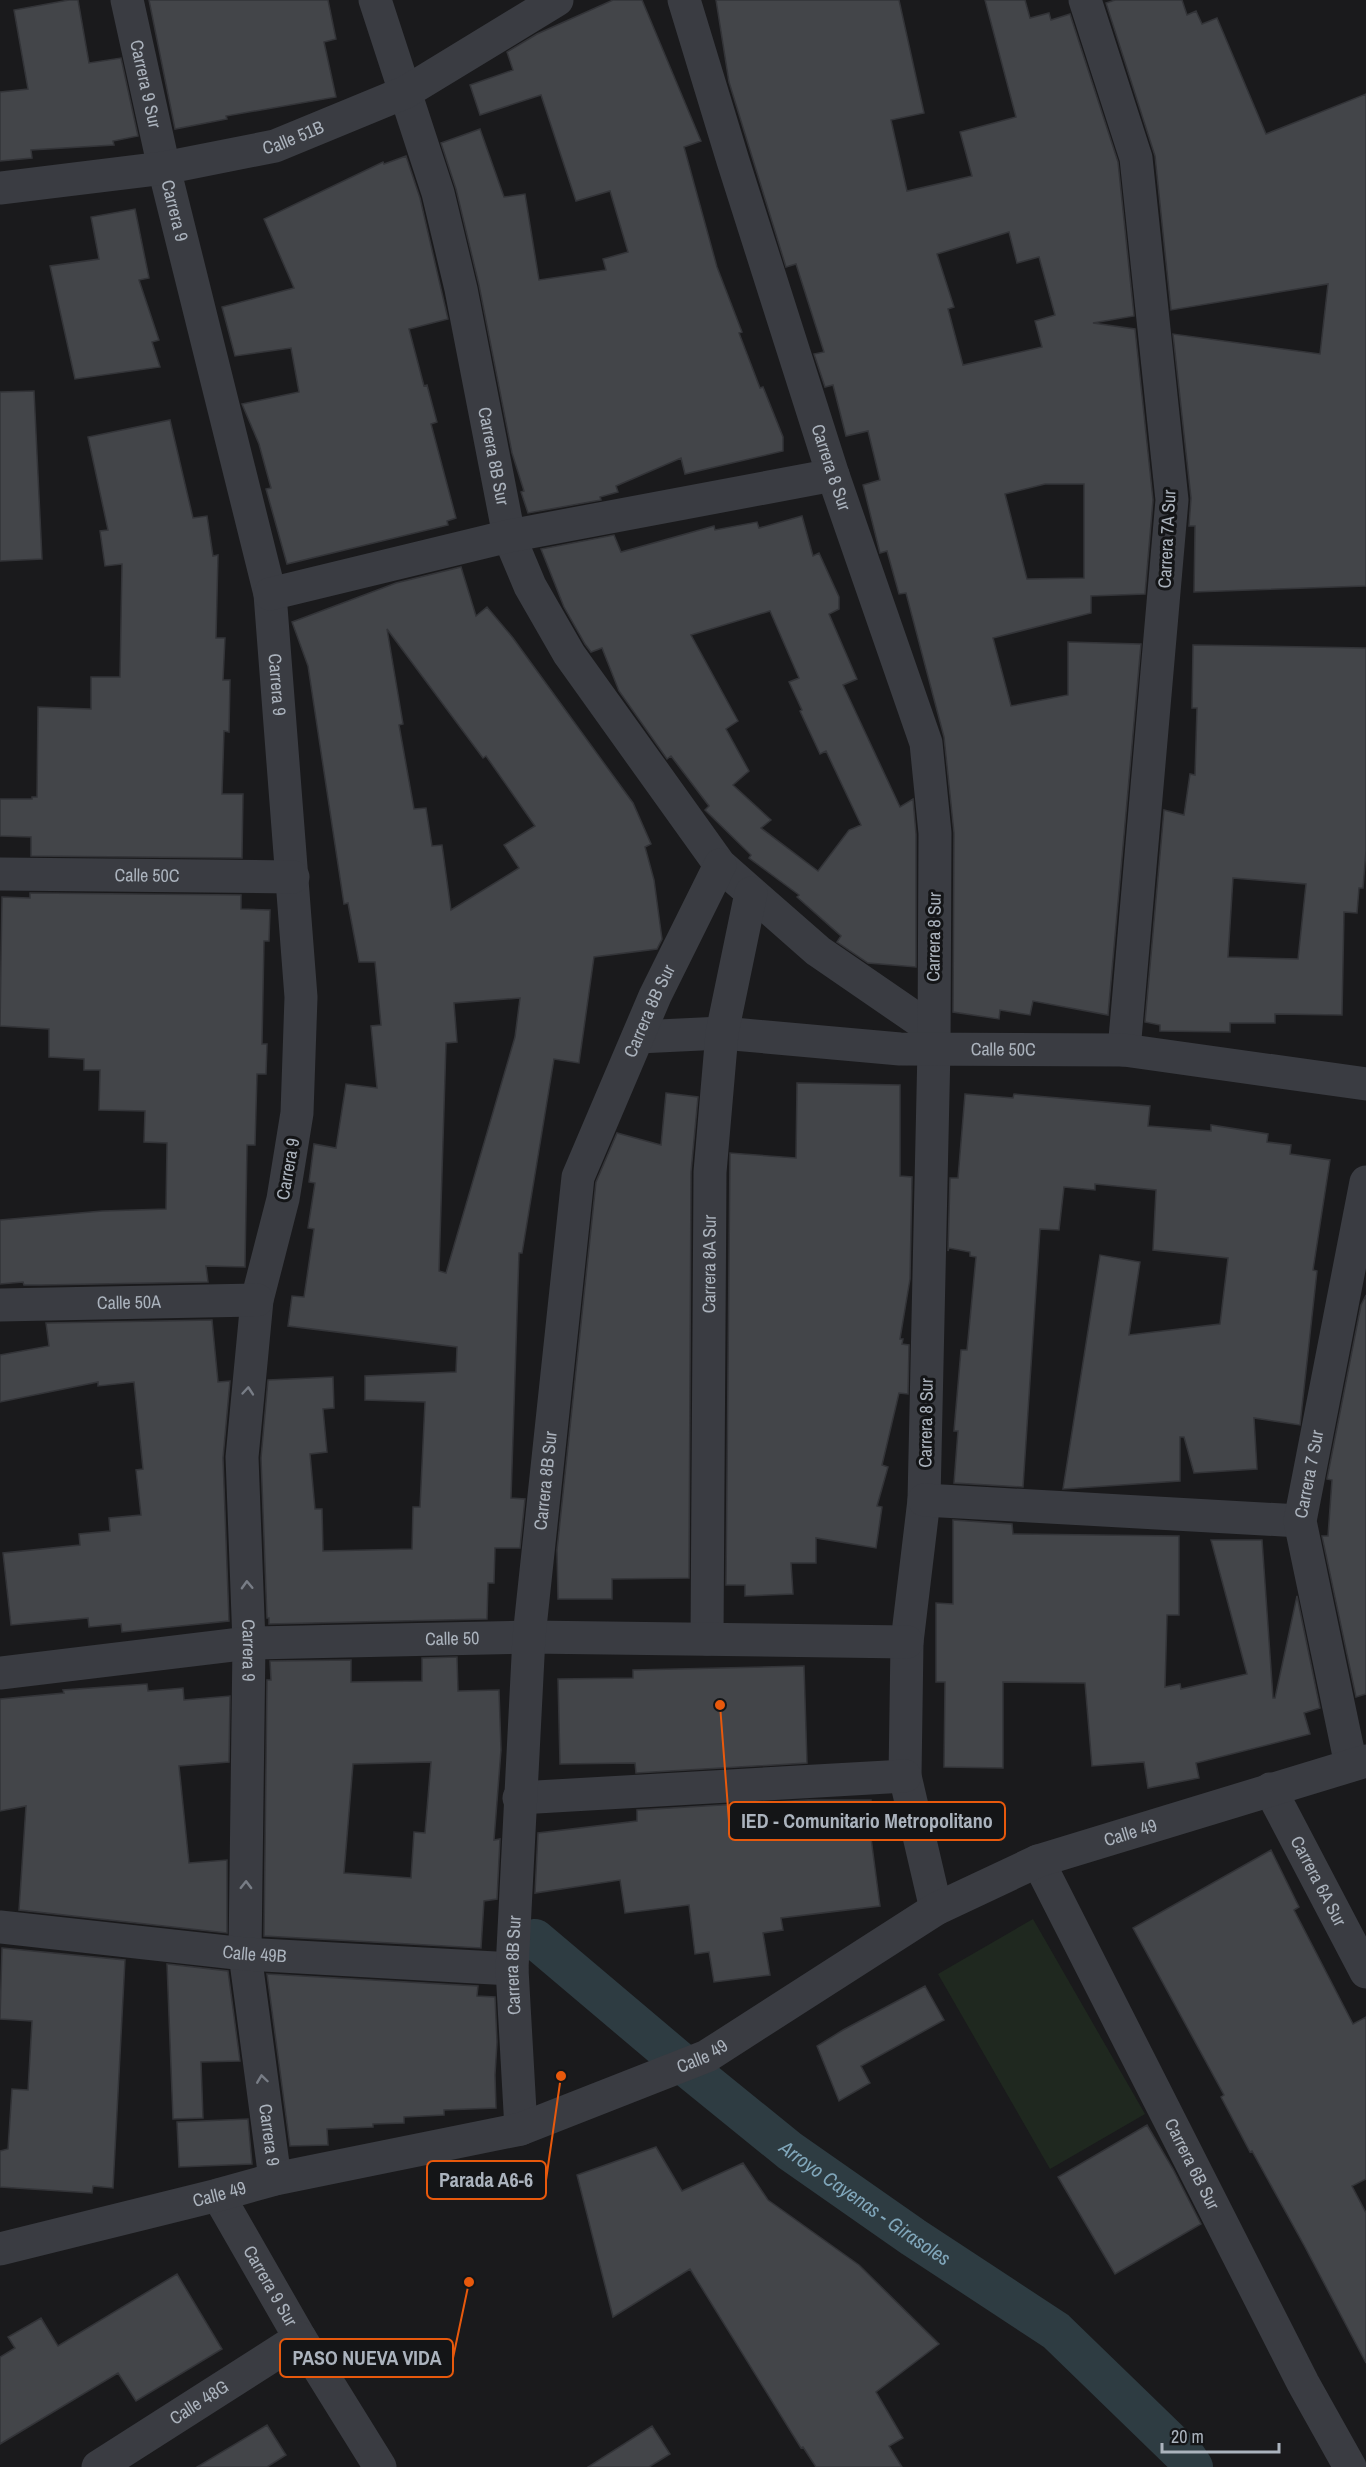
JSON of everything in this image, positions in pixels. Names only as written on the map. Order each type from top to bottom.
[{"type":"street","name":"Carrera 9 Sur","points":[[127,0],[164,168]]},
{"type":"street","name":"Carrera 8B Sur","points":[[375,0],[438,193],[461,289],[509,536],[530,586],[569,654],[720,865],[818,951],[933,1039]]},
{"type":"street","name":"Calle 51B","points":[[0,188],[164,168],[275,146],[406,92],[557,0]]},
{"type":"street","name":"Carrera 8 Sur","points":[[684,0],[736,172],[833,475],[926,743],[935,833],[924,1500],[907,1642],[905,1776],[936,1909]]},
{"type":"street","name":"Carrera 7A Sur","points":[[1085,0],[1136,158],[1172,500],[1124,1050]]},
{"type":"street","name":"Carrera 9","points":[[164,168],[270,594],[302,997],[297,1113],[283,1199],[257,1300],[242,1457],[249,1643],[245,1954],[275,2179]]},
{"type":"street","points":[[270,594],[509,536],[833,475]]},
{"type":"street","name":"Carrera 8B Sur","points":[[521,2129],[512,1969],[519,1798],[529,1637],[578,1177],[638,1037],[720,865]]},
{"type":"street","name":"Calle 50C","points":[[0,874],[293,877]]},
{"type":"street","name":"Carrera 8A Sur","points":[[707,1639],[710,1172],[722,1034],[751,893]]},
{"type":"street","name":"Calle 50C","points":[[638,1037],[722,1034],[900,1049],[933,1039],[1124,1050],[1366,1084]]},
{"type":"street","name":"Carrera 7 Sur","points":[[1359,1763],[1300,1521],[1366,1182]]},
{"type":"street","name":"Calle 50A","points":[[0,1305],[257,1300]]},
{"type":"street","points":[[924,1500],[1300,1521]]},
{"type":"street","name":"Calle 50","points":[[0,1673],[249,1643],[529,1637],[907,1642]]},
{"type":"street","name":"Calle 49","points":[[0,2249],[275,2179],[521,2129],[707,2056],[936,1909],[1038,1861],[1359,1763]]},
{"type":"street","points":[[519,1798],[905,1776]]},
{"type":"street","name":"Carrera 6A Sur","points":[[1270,1789],[1366,1972]]},
{"type":"street","name":"Carrera 6B Sur","points":[[1038,1861],[1303,2384],[1350,2467]]},
{"type":"street","name":"Calle 49B","points":[[0,1927],[245,1954],[512,1969]]},
{"type":"street","name":"Carrera 9 Sur","points":[[218,2195],[300,2338],[380,2467]]},
{"type":"street","name":"Calle 48G","points":[[98,2467],[300,2338]]},
{"type":"shaded area","points":[[1033,1919],[1145,2114],[1050,2169],[938,1974]]},
{"type":"building","points":[[78,0],[89,63],[121,58],[138,136],[113,141],[114,145],[31,150],[32,158],[0,161],[0,92],[28,89],[14,10]]},
{"type":"building","points":[[149,0],[328,0],[336,39],[324,42],[336,97],[226,116],[227,119],[175,129]]},
{"type":"building","points":[[613,0],[642,0],[701,141],[684,147],[717,267],[760,388],[763,387],[783,437],[783,451],[685,474],[681,458],[616,486],[618,492],[600,497],[601,500],[528,513],[521,492],[524,491],[512,453],[479,285],[456,189],[441,143],[480,129],[504,197],[525,194],[539,280],[606,270],[603,259],[628,252],[610,191],[576,201],[541,95],[480,115],[470,85],[513,70],[507,52],[537,34]]},
{"type":"building","points":[[716,0],[899,0],[924,113],[891,120],[907,191],[972,176],[960,132],[1016,117],[985,0],[1025,0],[1030,18],[1049,13],[1051,20],[1070,14],[1118,162],[1134,316],[1093,323],[1135,329],[1153,500],[1145,594],[1091,596],[1091,613],[993,638],[1011,706],[1068,695],[1068,642],[1141,644],[1108,1015],[1033,1001],[1030,1015],[1000,1010],[999,1019],[953,1012],[954,833],[944,737],[906,593],[899,594],[887,551],[880,553],[863,485],[880,480],[868,431],[846,436],[833,385],[825,387],[814,354],[824,352],[796,264],[786,267],[729,82]],"holes":[[[1009,232],[1017,263],[1039,257],[1055,315],[1035,321],[1042,347],[963,365],[948,309],[954,307],[937,254]],[[1045,484],[1084,484],[1084,578],[1027,579],[1005,494]]]},
{"type":"building","points":[[1115,0],[1182,0],[1187,15],[1196,11],[1202,24],[1217,18],[1266,134],[1366,94],[1366,586],[1194,592],[1195,526],[1189,526],[1191,498],[1173,334],[1320,354],[1328,284],[1171,310],[1155,156],[1106,3]]},
{"type":"building","points":[[406,156],[420,198],[448,319],[409,329],[424,386],[427,385],[437,422],[431,424],[456,518],[447,521],[448,525],[287,564],[266,489],[271,488],[259,444],[242,404],[299,392],[291,348],[235,356],[222,307],[294,288],[264,219],[383,162],[384,164]]},
{"type":"building","points":[[135,209],[149,278],[139,280],[159,340],[152,342],[160,367],[75,379],[50,266],[99,259],[91,217]]},
{"type":"building","points":[[34,391],[42,559],[0,561],[0,392]]},
{"type":"building","points":[[170,420],[193,518],[207,516],[213,556],[218,555],[216,638],[225,638],[223,680],[230,680],[229,732],[224,731],[222,794],[243,794],[242,858],[31,856],[31,837],[0,836],[0,799],[37,797],[38,707],[91,709],[91,677],[120,677],[122,564],[105,566],[100,531],[108,530],[88,437]]},
{"type":"building","points":[[802,516],[813,556],[819,553],[839,597],[839,609],[829,614],[857,679],[843,685],[900,807],[913,799],[916,834],[916,967],[868,963],[837,942],[841,936],[797,897],[799,895],[749,858],[751,855],[705,810],[709,806],[671,756],[667,759],[619,691],[602,648],[591,652],[585,644],[564,607],[541,549],[614,535],[621,552],[714,526],[715,530],[757,522],[759,528]],"holes":[[[770,611],[799,678],[789,682],[802,710],[800,711],[820,754],[826,751],[861,825],[849,830],[818,871],[761,828],[771,820],[733,785],[749,771],[726,729],[738,721],[691,635]]]},
{"type":"building","points":[[461,567],[476,616],[487,607],[513,638],[633,803],[651,844],[645,847],[654,880],[662,939],[657,949],[594,957],[579,1063],[554,1059],[522,1253],[519,1253],[511,1498],[525,1499],[520,1548],[495,1548],[494,1583],[488,1583],[487,1619],[269,1624],[261,1458],[268,1380],[333,1377],[334,1408],[323,1409],[327,1452],[310,1454],[315,1509],[322,1509],[323,1551],[412,1549],[413,1507],[420,1507],[425,1402],[365,1400],[365,1376],[456,1372],[457,1347],[288,1326],[292,1296],[304,1297],[314,1229],[308,1228],[315,1183],[309,1182],[314,1144],[336,1148],[346,1084],[377,1088],[371,1026],[381,1025],[375,962],[359,962],[348,903],[344,904],[308,666],[292,622],[396,583]],"holes":[[[387,629],[483,758],[486,756],[535,826],[504,845],[519,868],[451,910],[442,845],[432,846],[426,808],[414,809],[399,725],[403,724]],[[520,998],[515,1037],[446,1273],[439,1271],[446,1043],[457,1042],[454,1003]]]},
{"type":"building","points":[[1193,645],[1366,648],[1366,851],[1363,888],[1359,888],[1357,913],[1344,912],[1342,1015],[1275,1014],[1275,1023],[1230,1023],[1230,1032],[1160,1031],[1160,1025],[1145,1022],[1164,810],[1184,815],[1190,774],[1195,775],[1197,708],[1192,708]],"holes":[[[1233,878],[1306,884],[1298,959],[1228,957]]]},
{"type":"building","points":[[30,893],[241,895],[241,909],[270,910],[269,941],[264,941],[262,1044],[267,1044],[266,1074],[257,1074],[255,1145],[247,1145],[245,1267],[206,1266],[208,1282],[0,1284],[0,1220],[102,1211],[166,1209],[167,1143],[144,1142],[145,1111],[99,1110],[100,1070],[84,1070],[84,1059],[49,1057],[49,1029],[0,1026],[2,897],[30,898]]},
{"type":"building","points":[[797,1083],[900,1085],[900,1176],[912,1177],[910,1279],[900,1339],[903,1339],[902,1344],[909,1345],[908,1394],[899,1393],[882,1465],[888,1467],[877,1506],[882,1507],[876,1548],[816,1538],[816,1563],[791,1563],[793,1594],[745,1596],[745,1585],[726,1585],[730,1153],[796,1158]]},
{"type":"building","points":[[666,1093],[698,1097],[691,1172],[689,1578],[612,1579],[612,1599],[558,1599],[557,1550],[596,1182],[617,1133],[661,1145]]},
{"type":"building","points":[[965,1094],[1013,1098],[1014,1094],[1150,1106],[1148,1126],[1211,1131],[1211,1125],[1268,1134],[1267,1142],[1291,1145],[1290,1154],[1330,1160],[1313,1270],[1317,1271],[1300,1425],[1254,1418],[1257,1469],[1194,1473],[1184,1437],[1180,1437],[1180,1481],[1063,1489],[1100,1255],[1140,1262],[1129,1335],[1220,1324],[1228,1258],[1153,1250],[1156,1190],[1095,1184],[1095,1190],[1064,1187],[1059,1230],[1040,1229],[1023,1487],[954,1483],[958,1431],[954,1431],[961,1350],[967,1350],[976,1257],[970,1256],[970,1252],[949,1248],[948,1251],[950,1178],[958,1178]]},
{"type":"building","points":[[1366,1295],[1366,1694],[1356,1697],[1322,1536],[1328,1536],[1332,1480],[1327,1479],[1361,1305]]},
{"type":"building","points":[[212,1320],[218,1382],[230,1381],[223,1458],[229,1621],[122,1632],[121,1624],[89,1627],[88,1618],[11,1625],[3,1553],[80,1545],[79,1534],[110,1531],[109,1518],[141,1515],[136,1470],[143,1469],[134,1382],[98,1386],[98,1382],[0,1402],[0,1355],[49,1346],[46,1323]]},
{"type":"building","points":[[953,1520],[1012,1524],[1013,1534],[1179,1536],[1179,1615],[1167,1615],[1165,1687],[1180,1684],[1181,1689],[1247,1674],[1211,1540],[1262,1540],[1273,1698],[1275,1698],[1297,1596],[1320,1708],[1304,1713],[1310,1734],[1196,1763],[1199,1778],[1148,1788],[1144,1762],[1092,1766],[1085,1683],[1003,1682],[1003,1768],[944,1767],[945,1682],[936,1682],[936,1603],[953,1604]]},
{"type":"building","points":[[457,1657],[458,1691],[499,1690],[501,1750],[494,1840],[500,1839],[497,1899],[484,1901],[481,1948],[264,1936],[267,1680],[271,1680],[270,1661],[351,1660],[351,1682],[422,1681],[422,1658]],"holes":[[[431,1762],[425,1833],[414,1832],[411,1878],[344,1873],[353,1764]]]},
{"type":"building","points":[[804,1666],[807,1763],[636,1773],[635,1763],[560,1764],[558,1679],[633,1678],[633,1670]]},
{"type":"building","points":[[147,1684],[148,1691],[183,1688],[184,1700],[230,1696],[229,1762],[179,1766],[189,1863],[227,1860],[227,1933],[19,1910],[26,1806],[0,1811],[0,1699],[64,1693],[63,1690]]},
{"type":"building","points":[[808,1800],[871,1800],[871,1838],[880,1906],[781,1918],[783,1930],[763,1933],[770,1975],[714,1982],[709,1952],[695,1954],[689,1905],[625,1913],[620,1880],[535,1893],[538,1833],[637,1821],[637,1810]]},
{"type":"building","points":[[1271,1850],[1299,1907],[1294,1910],[1353,2024],[1366,2017],[1366,2179],[1352,2186],[1366,2213],[1366,2363],[1305,2247],[1252,2151],[1250,2152],[1221,2097],[1224,2095],[1133,1928]]},
{"type":"building","points":[[2,1948],[125,1960],[113,2188],[93,2186],[92,2193],[0,2187],[0,2151],[8,2149],[12,2089],[28,2090],[32,2021],[0,2019]]},
{"type":"building","points":[[167,1964],[228,1971],[240,2061],[201,2062],[203,2118],[173,2119]]},
{"type":"building","points":[[267,1974],[478,1986],[477,1996],[495,1997],[496,2108],[444,2110],[444,2115],[404,2117],[404,2123],[327,2129],[328,2145],[290,2146]]},
{"type":"building","points":[[925,1986],[944,2020],[861,2066],[870,2083],[839,2101],[817,2046]]},
{"type":"building","points":[[248,2119],[252,2164],[179,2167],[177,2122]]},
{"type":"building","points":[[1147,2125],[1201,2224],[1115,2274],[1058,2177]]},
{"type":"building","points":[[656,2147],[682,2191],[743,2163],[768,2200],[859,2265],[939,2344],[876,2392],[903,2438],[889,2446],[902,2467],[816,2467],[803,2447],[801,2448],[690,2269],[613,2317],[577,2175]]},
{"type":"building","points":[[177,2274],[222,2349],[136,2401],[118,2373],[0,2444],[0,2357],[15,2348],[8,2337],[41,2318],[58,2346]]},
{"type":"building","points":[[267,2425],[286,2455],[267,2467],[197,2467]]},
{"type":"building","points":[[652,2426],[670,2454],[649,2467],[588,2467]]},
{"type":"waterway","name":"Arroyo Cayenas - Girasoles","points":[[535,1939],[790,2151],[913,2237],[1056,2331],[1187,2458],[1193,2467]]},
{"type":"place","name":"IED - Comunitario Metropolitano","points":[[720,1705]]},
{"type":"place","name":"Parada A6-6","points":[[561,2076]]},
{"type":"place","name":"PASO NUEVA VIDA","points":[[469,2282]]}]
